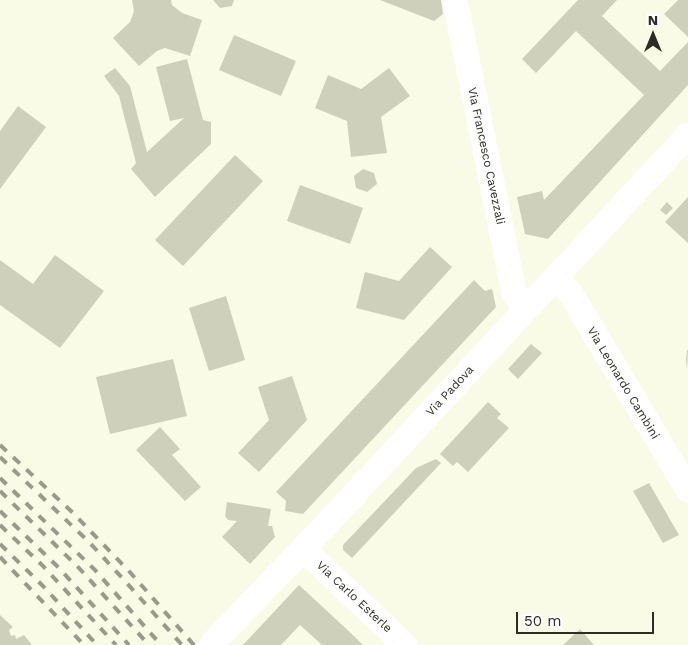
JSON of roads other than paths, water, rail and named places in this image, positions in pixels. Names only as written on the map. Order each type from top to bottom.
[{"type":"street","name":"Via Francesco Cavezzali","points":[[455,0],[514,292],[527,308]]},
{"type":"street","name":"Via Padova","points":[[211,645],[303,549],[688,135]]},
{"type":"street","name":"Via Leonardo Cambini","points":[[555,278],[571,294],[688,490]]},
{"type":"street","name":"Via Carlo Esterle","points":[[303,549],[405,645]]},
{"type":"railway","points":[[0,445],[71,511],[128,570],[194,645]]},
{"type":"railway","points":[[0,457],[89,542],[182,645]]},
{"type":"railway","points":[[0,478],[95,570],[161,645]]},
{"type":"railway","points":[[0,491],[78,567],[149,645]]},
{"type":"railway","points":[[0,511],[59,568],[129,645]]},
{"type":"railway","points":[[0,525],[43,566],[116,645]]},
{"type":"railway","points":[[0,544],[43,586],[97,645]]},
{"type":"railway","points":[[0,557],[84,645]]}]
